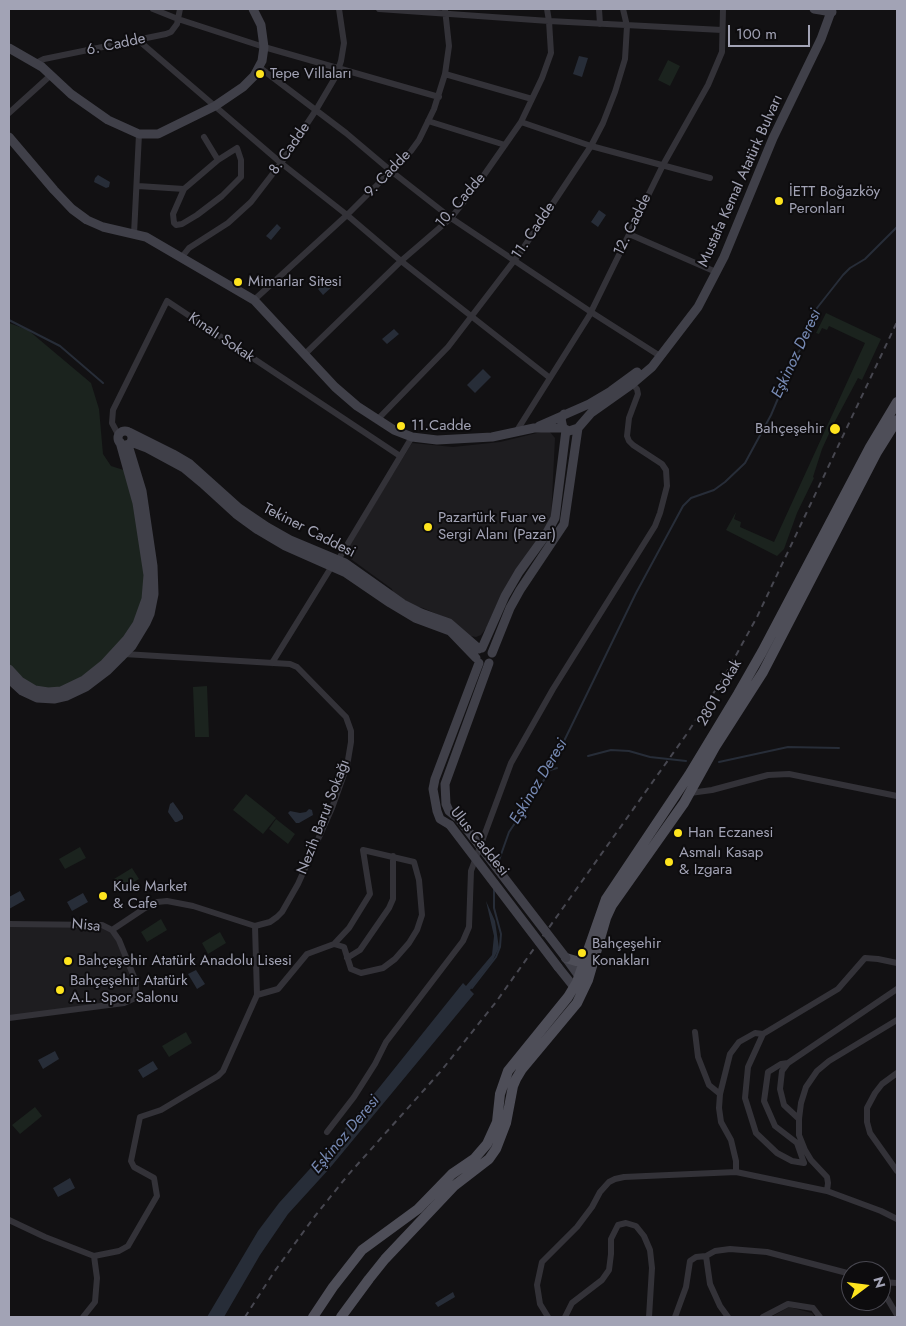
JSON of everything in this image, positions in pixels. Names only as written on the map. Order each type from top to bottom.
[{"type":"main road","name":"2801 Sokak","points":[[580,982],[606,899],[695,765],[762,652],[870,447],[897,402]]},
{"type":"main road","name":"2801 Sokak","points":[[313,1317],[332,1287],[362,1250],[418,1209],[452,1174],[474,1159],[484,1149],[497,1122],[503,1083],[508,1071],[580,982],[612,905],[690,793],[716,747],[763,672],[877,452],[897,420]]},
{"type":"main road","points":[[690,793],[686,790],[694,774],[695,765]]},
{"type":"main road","points":[[566,958],[576,961],[587,957]]},
{"type":"main road","points":[[341,1317],[369,1279],[414,1228],[454,1186],[471,1174],[494,1153],[506,1123],[513,1086],[522,1069],[578,1003],[580,982]]},
{"type":"street","points":[[153,9],[264,47],[438,97]]},
{"type":"street","points":[[178,19],[180,9]]},
{"type":"street","points":[[9,48],[36,63],[92,110],[122,128],[139,134],[151,135],[165,132],[215,106],[243,88],[259,67],[264,47],[261,25],[253,9]]},
{"type":"street","name":"8. Cadde","points":[[181,258],[189,248],[228,223],[244,208],[281,164],[332,85],[339,68],[344,43],[339,9]]},
{"type":"street","points":[[379,9],[446,12],[627,26],[722,30]]},
{"type":"street","name":"10. Cadde","points":[[305,354],[401,261],[451,218],[477,185],[521,122],[542,78],[551,53],[547,9]]},
{"type":"street","points":[[599,9],[600,24]]},
{"type":"street","name":"11. Cadde","points":[[377,420],[448,347],[514,261],[591,146],[603,123],[621,75],[627,44],[627,26],[624,9]]},
{"type":"street","name":"12. Cadde","points":[[516,432],[591,312],[663,166],[708,85],[722,52],[723,9]]},
{"type":"street","points":[[814,9],[832,11]]},
{"type":"street","name":"Mustafa Kemal Atatürk Bulvarı","points":[[579,427],[591,413],[630,382],[649,362],[660,356],[698,307],[716,272],[832,11]]},
{"type":"street","name":"9. Cadde","points":[[254,300],[348,215],[415,146],[438,97],[445,74],[449,46],[446,12]]},
{"type":"street","name":"6. Cadde","points":[[36,63],[44,59],[171,32],[178,19]]},
{"type":"street","points":[[138,40],[281,164],[348,215],[401,261],[550,378]]},
{"type":"street","points":[[259,67],[346,133],[451,218],[660,356]]},
{"type":"street","points":[[445,74],[532,99]]},
{"type":"street","points":[[9,113],[52,75]]},
{"type":"street","points":[[428,121],[505,145]]},
{"type":"street","points":[[521,122],[591,146],[710,178]]},
{"type":"street","points":[[134,234],[138,186],[139,134]]},
{"type":"street","points":[[204,137],[218,160]]},
{"type":"street","points":[[9,138],[72,209],[87,220],[103,227],[146,237],[254,300],[335,387],[377,420],[394,430],[412,437],[437,440],[471,438],[534,428],[572,431],[579,427],[579,416],[574,412],[567,413],[561,419],[564,429]]},
{"type":"street","points":[[237,148],[241,160],[242,176],[222,196],[197,215],[182,224],[176,225],[173,214],[184,189],[218,160],[237,148]]},
{"type":"street","points":[[138,186],[184,189]]},
{"type":"street","points":[[629,234],[716,272]]},
{"type":"street","name":"Kınalı Sokak","points":[[124,441],[112,422],[113,410],[167,301],[400,456]]},
{"type":"street","points":[[327,1132],[365,1081],[386,1042],[463,940],[469,927],[471,871],[511,763],[554,689],[655,526],[667,486],[666,470],[662,464],[633,445],[628,436],[629,418],[638,394],[630,382]]},
{"type":"street","name":"Mustafa Kemal Atatürk Bulvarı","points":[[534,428],[589,404],[630,382]]},
{"type":"street","name":"Ulus Caddesi","points":[[579,427],[564,524],[516,596],[484,659],[434,784],[433,794],[440,819],[450,825],[558,966],[580,982]]},
{"type":"street","name":"Ulus Caddesi","points":[[484,659],[476,653],[481,648],[505,596],[519,572],[545,536],[555,518],[564,429]]},
{"type":"street","name":"Tekiner Caddesi","points":[[124,441],[132,438],[128,432],[167,450],[190,464],[239,508],[267,527],[335,563],[346,573],[397,608],[415,618],[450,631],[484,659]]},
{"type":"street","points":[[272,663],[412,437]]},
{"type":"street","name":"Tekiner Caddesi","points":[[124,441],[146,447],[184,468],[236,514],[285,546],[335,563],[351,566],[403,604],[449,623],[481,648]]},
{"type":"street","name":"Tekiner Caddesi","points":[[9,670],[29,687],[41,691],[54,692],[69,688],[84,680],[132,646],[146,623],[154,594],[153,566],[145,506],[133,460],[124,441]]},
{"type":"street","name":"Tekiner Caddesi","points":[[9,679],[15,686],[29,695],[46,699],[61,699],[86,687],[102,675],[120,653],[138,624],[148,585],[137,503],[124,441]]},
{"type":"street","points":[[133,460],[136,451],[146,447]]},
{"type":"street","points":[[481,648],[487,648],[484,659]]},
{"type":"street","name":"Nezih Barut Sokağı","points":[[120,653],[290,664],[306,674],[346,717],[351,731],[352,742],[347,766],[298,884],[282,912],[270,922],[255,926]]},
{"type":"street","name":"Ulus Caddesi","points":[[484,659],[445,784],[446,804],[449,811],[459,819],[566,958],[580,982]]},
{"type":"street","points":[[690,793],[712,790],[768,775],[789,774],[897,796]]},
{"type":"street","points":[[257,995],[278,989],[307,954],[334,944],[349,928],[370,894],[363,850],[414,862],[419,880],[422,915],[417,930],[395,960],[383,968],[361,973],[351,969],[344,947],[334,944]]},
{"type":"street","points":[[347,958],[360,950],[390,908],[393,899],[393,856]]},
{"type":"street","points":[[9,1220],[45,1237],[94,1256],[119,1251],[128,1246],[157,1196],[154,1178],[134,1167],[131,1161],[140,1117],[161,1110],[218,1076],[223,1071],[257,995],[255,926],[193,906],[167,901],[157,902],[145,908],[112,930]]},
{"type":"street","name":"Nisa","points":[[9,924],[102,925],[112,930],[119,940],[136,982],[136,991],[133,999],[124,1003],[9,1018]]},
{"type":"street","points":[[788,1063],[781,1064],[768,1072],[764,1101],[775,1126],[796,1143],[804,1163],[792,1161],[777,1153],[756,1133],[745,1098],[748,1067],[763,1034],[838,989],[865,958],[897,963]]},
{"type":"street","points":[[798,1119],[784,1105],[780,1089],[782,1071],[788,1063],[897,989]]},
{"type":"street","points":[[828,1191],[827,1177],[805,1150],[799,1134],[798,1119],[806,1087],[816,1071],[829,1061],[897,1020]]},
{"type":"street","points":[[696,1032],[698,1057],[709,1085],[720,1094]]},
{"type":"street","points":[[736,1172],[736,1161],[731,1140],[721,1122],[720,1094],[730,1054],[739,1042],[755,1032],[763,1034]]},
{"type":"street","points":[[897,1073],[882,1084],[875,1093],[867,1108],[867,1122],[870,1133],[897,1171]]},
{"type":"street","points":[[548,1317],[540,1304],[537,1285],[542,1262],[577,1227],[592,1207],[600,1192],[609,1182],[624,1177],[736,1172],[828,1191],[897,1219]]},
{"type":"street","points":[[565,1317],[572,1303],[602,1280],[609,1270],[610,1239],[618,1225],[626,1223],[636,1226],[644,1236],[650,1250],[652,1268],[650,1317]]},
{"type":"street","points":[[675,1317],[686,1287],[690,1261],[715,1251],[730,1249],[767,1252],[841,1271]]},
{"type":"street","points":[[84,1317],[95,1302],[97,1278],[94,1256]]},
{"type":"street","points":[[706,1256],[710,1284],[720,1306],[728,1317]]},
{"type":"street","points":[[763,1317],[788,1304],[813,1308],[820,1317]]},
{"type":"shaded area","points":[[668,60],[680,66],[670,86],[658,80]]},
{"type":"shaded area","points":[[826,313],[881,339],[862,380],[858,378],[833,425],[822,449],[814,478],[797,513],[784,549],[777,556],[726,530],[736,512],[734,519],[741,522],[740,527],[774,542],[865,343],[829,326],[827,330],[822,328],[819,334],[816,333]]},
{"type":"shaded area","points":[[9,323],[28,330],[91,383],[99,409],[103,454],[111,466],[133,473],[152,582],[125,660],[69,691],[34,688],[9,666]]},
{"type":"shaded area","points":[[541,432],[550,432],[555,438],[551,519],[497,604],[487,627],[481,635],[476,637],[470,636],[448,619],[414,606],[393,593],[392,589],[344,554],[412,443],[453,447],[500,442]]},
{"type":"shaded area","points":[[207,686],[209,737],[195,737],[193,687]]},
{"type":"shaded area","points":[[246,794],[276,818],[263,834],[233,810]]},
{"type":"shaded area","points":[[276,819],[295,834],[288,844],[269,829]]},
{"type":"shaded area","points":[[80,847],[86,858],[65,869],[59,859]]},
{"type":"shaded area","points":[[132,868],[139,879],[120,890],[114,879]]},
{"type":"shaded area","points":[[161,919],[167,930],[147,942],[141,932]]},
{"type":"shaded area","name":"Bahçeşehir Atatürk Anadolu Lisesi","points":[[9,924],[102,925],[112,930],[136,982],[133,999],[9,1018]]},
{"type":"shaded area","points":[[220,932],[226,943],[208,954],[202,943]]},
{"type":"shaded area","points":[[186,1032],[192,1043],[169,1057],[162,1046]]},
{"type":"shaded area","points":[[35,1107],[42,1116],[20,1134],[12,1125]]},
{"type":"shaded area","points":[[789,1307],[812,1313],[815,1317],[771,1317]]},
{"type":"water","points":[[579,56],[588,58],[582,77],[573,74]]},
{"type":"water","points":[[98,175],[110,182],[109,187],[106,188],[94,182]]},
{"type":"water","points":[[599,210],[606,215],[598,227],[591,222]]},
{"type":"water","points":[[277,224],[281,228],[271,240],[266,236]]},
{"type":"water","points":[[329,279],[334,285],[323,295],[318,289]]},
{"type":"water","points":[[394,329],[399,334],[387,344],[382,339]]},
{"type":"water","points":[[483,369],[491,377],[475,393],[467,385]]},
{"type":"water","points":[[173,802],[183,816],[183,819],[177,822],[168,812],[170,804]]},
{"type":"water","points":[[309,809],[312,810],[313,815],[299,823],[296,823],[288,813],[290,811],[306,812]]},
{"type":"water","points":[[20,891],[25,900],[9,909],[9,897]]},
{"type":"water","points":[[83,893],[88,902],[72,911],[67,902]]},
{"type":"water","points":[[486,901],[495,921],[499,948],[493,960],[470,990],[474,994],[329,1169],[288,1214],[260,1255],[224,1317],[207,1317],[258,1231],[279,1203],[378,1089],[463,983],[466,986],[492,955],[494,936]]},
{"type":"water","points":[[196,970],[205,984],[197,989],[188,974]]},
{"type":"water","points":[[55,1051],[59,1059],[43,1069],[38,1060]]},
{"type":"water","points":[[153,1061],[158,1069],[143,1078],[138,1070]]},
{"type":"water","points":[[70,1178],[75,1188],[58,1197],[53,1188]]},
{"type":"water","points":[[453,1292],[455,1297],[438,1307],[435,1303]]},
{"type":"waterway","name":"Eşkinoz Deresi","points":[[498,863],[509,832],[548,774],[636,593],[683,506],[691,498],[714,490],[745,463],[771,415],[796,356],[808,337],[810,321],[817,308],[843,275],[850,268],[865,259],[897,227]]},
{"type":"waterway","points":[[9,320],[60,346],[103,383]]},
{"type":"waterway","points":[[719,762],[788,747],[839,748]]},
{"type":"waterway","points":[[588,756],[611,750],[629,751],[650,757],[686,761]]},
{"type":"waterway","name":"Eşkinoz Deresi","points":[[550,770],[557,768]]},
{"type":"waterway","name":"Eşkinoz Deresi","points":[[472,988],[496,957],[500,947],[501,934],[494,908],[494,888]]},
{"type":"railway","points":[[245,1317],[274,1272],[315,1216],[348,1175],[441,1071],[496,1002],[686,735],[724,677],[757,617],[897,322]]},
{"type":"place","name":"Tepe Villaları","points":[[260,74]]},
{"type":"place","name":"İETT Boğazköy Peronları","points":[[779,201]]},
{"type":"place","name":"Mimarlar Sitesi","points":[[238,282]]},
{"type":"place","name":"11.Cadde","points":[[401,426]]},
{"type":"place","name":"Bahçeşehir","points":[[835,429]]},
{"type":"place","name":"Pazartürk Fuar ve Sergi Alanı (Pazar)","points":[[428,527]]},
{"type":"place","name":"Han Eczanesi","points":[[678,833]]},
{"type":"place","name":"Asmalı Kasap & Izgara","points":[[669,862]]},
{"type":"place","name":"Kule Market & Cafe","points":[[103,896]]},
{"type":"place","name":"Bahçeşehir Konakları","points":[[582,953]]},
{"type":"place","name":"Bahçeşehir Atatürk Anadolu Lisesi","points":[[68,961]]},
{"type":"place","name":"Bahçeşehir Atatürk A.L. Spor Salonu","points":[[60,990]]}]
